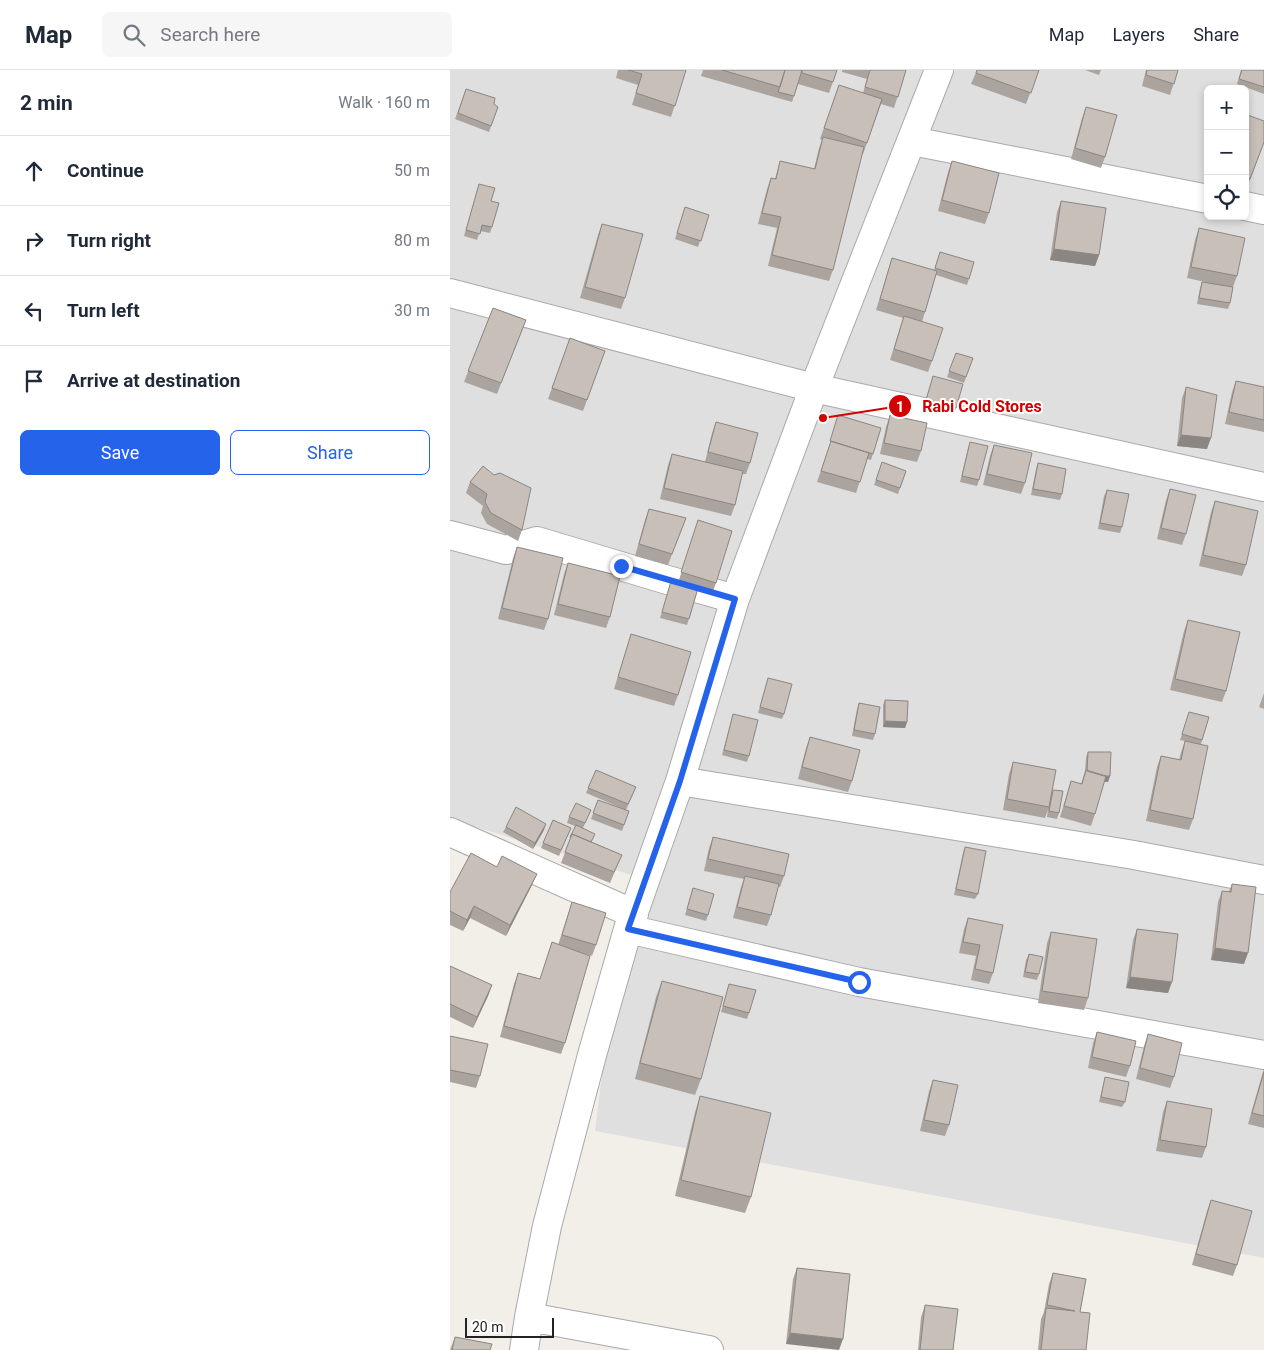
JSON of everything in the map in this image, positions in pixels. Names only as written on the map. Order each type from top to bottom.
[{"type":"street","points":[[524,1350],[547,1226],[592,1054],[631,922],[680,781],[735,599],[814,388],[939,70]]},
{"type":"street","points":[[912,141],[1204,198]]},
{"type":"street","points":[[1249,207],[1264,210]]},
{"type":"street","points":[[450,293],[814,388],[1264,487]]},
{"type":"street","points":[[450,535],[506,550],[537,541],[735,599]]},
{"type":"street","points":[[680,781],[1134,855],[1264,880]]},
{"type":"street","points":[[450,832],[631,922],[859,982],[1264,1055]]},
{"type":"street","points":[[529,1317],[709,1350]]},
{"type":"shaded area","points":[[450,70],[1264,70],[1264,1258],[595,1131],[607,1034],[651,881],[450,819]]},
{"type":"building","points":[[628,70],[686,70],[675,106],[636,93],[642,74]]},
{"type":"building","points":[[722,70],[785,70],[780,87]]},
{"type":"building","points":[[785,70],[802,70],[794,96],[778,92]]},
{"type":"building","points":[[802,70],[837,70],[833,82],[802,73]]},
{"type":"building","points":[[870,70],[906,70],[898,97],[865,87]]},
{"type":"building","points":[[977,70],[1039,70],[1031,93],[976,73]]},
{"type":"building","points":[[1147,70],[1178,70],[1174,84],[1146,75]]},
{"type":"building","points":[[1242,70],[1264,70],[1264,87],[1239,79]]},
{"type":"building","points":[[839,85],[882,99],[867,143],[824,128]]},
{"type":"building","points":[[466,89],[495,98],[494,104],[498,107],[491,126],[458,113]]},
{"type":"building","points":[[1086,107],[1117,115],[1105,157],[1075,148]]},
{"type":"building","points":[[1249,115],[1264,121],[1264,142],[1250,179]]},
{"type":"building","points":[[823,137],[864,147],[833,270],[772,255],[781,217],[762,213],[771,178],[776,179],[780,161],[815,169]]},
{"type":"building","points":[[952,161],[999,173],[989,213],[942,200]]},
{"type":"building","points":[[479,184],[495,188],[491,201],[499,203],[492,227],[482,225],[480,234],[466,230]]},
{"type":"building","points":[[1061,201],[1106,208],[1099,255],[1054,249]]},
{"type":"building","points":[[685,207],[709,215],[701,241],[677,233]]},
{"type":"building","points":[[602,224],[643,234],[625,298],[585,287]]},
{"type":"building","points":[[1199,228],[1245,238],[1237,276],[1191,267]]},
{"type":"building","points":[[940,252],[974,262],[969,279],[935,268]]},
{"type":"building","points":[[892,258],[937,271],[925,312],[880,299]]},
{"type":"building","points":[[1202,282],[1233,287],[1230,303],[1199,298]]},
{"type":"building","points":[[493,308],[526,320],[501,383],[468,371]]},
{"type":"building","points":[[904,316],[943,328],[932,361],[894,349]]},
{"type":"building","points":[[570,338],[605,351],[587,400],[552,388]]},
{"type":"building","points":[[956,353],[973,358],[966,377],[949,371]]},
{"type":"building","points":[[933,376],[963,384],[956,408],[926,400]]},
{"type":"building","points":[[1236,381],[1264,387],[1264,420],[1229,412]]},
{"type":"building","points":[[1186,387],[1217,395],[1211,438],[1181,435]]},
{"type":"building","points":[[838,415],[881,428],[873,454],[830,441]]},
{"type":"building","points":[[890,415],[927,423],[921,451],[884,443]]},
{"type":"building","points":[[716,422],[758,433],[750,463],[708,452]]},
{"type":"building","points":[[831,441],[869,453],[860,482],[821,471]]},
{"type":"building","points":[[970,442],[988,446],[979,480],[962,476]]},
{"type":"building","points":[[994,445],[1032,453],[1025,483],[987,474]]},
{"type":"building","points":[[672,454],[743,471],[735,505],[664,488]]},
{"type":"building","points":[[882,462],[906,471],[900,488],[876,480]]},
{"type":"building","points":[[1038,463],[1066,469],[1062,494],[1033,489]]},
{"type":"building","points":[[483,466],[494,475],[500,473],[531,488],[522,530],[491,513],[485,502],[487,494],[470,482]]},
{"type":"building","points":[[1170,489],[1196,495],[1186,534],[1161,528]]},
{"type":"building","points":[[1107,490],[1129,494],[1122,527],[1100,523]]},
{"type":"building","points":[[1215,501],[1258,511],[1246,565],[1203,555]]},
{"type":"building","points":[[649,509],[686,518],[672,554],[639,544]]},
{"type":"building","points":[[698,520],[732,531],[716,583],[681,572]]},
{"type":"building","points":[[517,547],[563,558],[548,619],[502,608]]},
{"type":"building","points":[[568,563],[620,576],[610,617],[558,604]]},
{"type":"building","points":[[671,581],[698,588],[689,619],[662,612]]},
{"type":"building","points":[[1188,620],[1240,632],[1226,691],[1175,679]]},
{"type":"building","points":[[631,634],[691,652],[678,695],[618,677]]},
{"type":"building","points":[[768,678],[792,684],[784,714],[760,707]]},
{"type":"building","points":[[885,700],[908,701],[907,722],[885,721]]},
{"type":"building","points":[[859,703],[880,707],[875,734],[854,730]]},
{"type":"building","points":[[1189,712],[1209,717],[1202,740],[1182,734]]},
{"type":"building","points":[[733,714],[758,720],[749,756],[724,750]]},
{"type":"building","points":[[810,737],[860,750],[852,781],[802,767]]},
{"type":"building","points":[[1185,741],[1208,746],[1193,819],[1150,810],[1161,756],[1181,760]]},
{"type":"building","points":[[1088,752],[1111,752],[1110,776],[1087,771]]},
{"type":"building","points":[[1013,762],[1056,770],[1049,807],[1007,799]]},
{"type":"building","points":[[596,770],[636,787],[628,804],[588,788]]},
{"type":"building","points":[[1086,770],[1106,776],[1095,814],[1064,806],[1071,781],[1082,784]]},
{"type":"building","points":[[1053,790],[1063,791],[1059,813],[1049,811]]},
{"type":"building","points":[[598,800],[629,811],[624,825],[593,813]]},
{"type":"building","points":[[576,803],[591,810],[585,823],[569,817]]},
{"type":"building","points":[[516,807],[546,824],[535,843],[506,827]]},
{"type":"building","points":[[553,820],[571,828],[561,850],[543,843]]},
{"type":"building","points":[[576,825],[595,834],[591,842],[572,834],[570,837]]},
{"type":"building","points":[[572,834],[622,855],[614,872],[565,852]]},
{"type":"building","points":[[713,837],[789,854],[784,876],[708,859]]},
{"type":"building","points":[[965,847],[986,851],[978,894],[956,889]]},
{"type":"building","points":[[471,853],[497,867],[502,856],[537,874],[510,925],[474,906],[467,920],[450,911],[450,892]]},
{"type":"building","points":[[745,876],[779,884],[771,915],[737,907]]},
{"type":"building","points":[[1232,884],[1256,887],[1248,953],[1215,948],[1222,891],[1231,892]]},
{"type":"building","points":[[693,888],[714,894],[708,915],[687,909]]},
{"type":"building","points":[[572,902],[606,913],[596,945],[562,935]]},
{"type":"building","points":[[968,918],[1003,925],[993,973],[975,969],[980,945],[963,942]]},
{"type":"building","points":[[1137,929],[1178,934],[1172,982],[1130,977]]},
{"type":"building","points":[[1051,932],[1097,939],[1088,998],[1042,991]]},
{"type":"building","points":[[552,942],[590,956],[565,1043],[504,1026],[518,973],[540,979]]},
{"type":"building","points":[[1029,954],[1043,957],[1039,974],[1025,972]]},
{"type":"building","points":[[450,966],[492,985],[477,1017],[450,1004]]},
{"type":"building","points":[[662,981],[723,997],[701,1079],[640,1063]]},
{"type":"building","points":[[729,984],[756,990],[749,1013],[723,1006]]},
{"type":"building","points":[[1097,1032],[1136,1041],[1130,1066],[1092,1057]]},
{"type":"building","points":[[1148,1034],[1182,1043],[1174,1077],[1140,1068]]},
{"type":"building","points":[[450,1036],[488,1044],[480,1076],[450,1070]]},
{"type":"building","points":[[1264,1072],[1264,1116],[1252,1113]]},
{"type":"building","points":[[1105,1077],[1129,1082],[1125,1102],[1101,1097]]},
{"type":"building","points":[[933,1080],[958,1085],[949,1125],[924,1120]]},
{"type":"building","points":[[700,1096],[771,1113],[751,1197],[681,1180]]},
{"type":"building","points":[[1167,1101],[1212,1109],[1206,1147],[1160,1140]]},
{"type":"building","points":[[1211,1200],[1252,1211],[1237,1265],[1196,1254]]},
{"type":"building","points":[[797,1268],[850,1274],[843,1339],[790,1333]]},
{"type":"building","points":[[1053,1273],[1086,1279],[1080,1312],[1090,1313],[1086,1350],[1041,1350],[1046,1308],[1075,1311],[1047,1305]]},
{"type":"building","points":[[925,1305],[958,1309],[953,1350],[920,1350]]},
{"type":"building","points":[[455,1337],[492,1344],[490,1350],[452,1350]]},
{"type":"place","name":"Rabi Cold Stores","points":[[823,418]]},
{"type":"route","points":[[621,566],[735,599],[680,781],[628,929],[859,982]]}]
